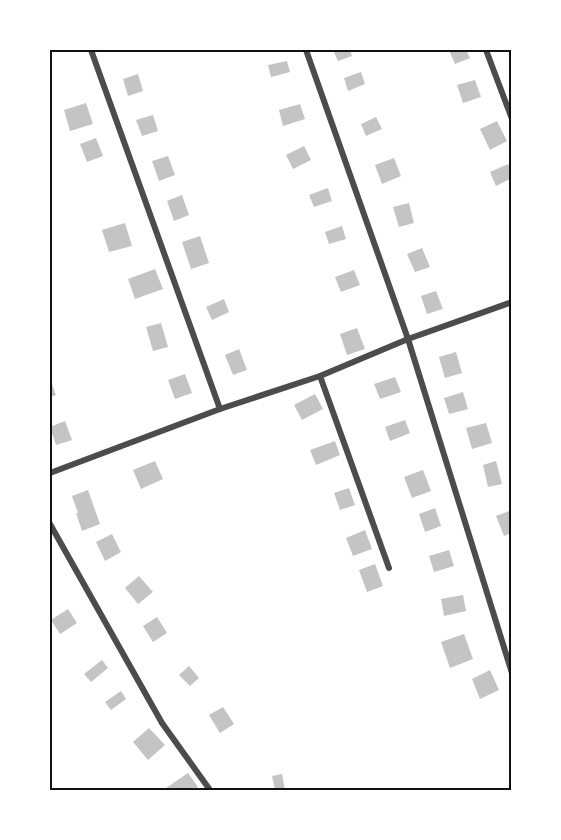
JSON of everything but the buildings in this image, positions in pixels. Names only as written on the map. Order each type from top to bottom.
[{"type":"street","points":[[92,50],[220,409]]},
{"type":"street","points":[[306,50],[408,339],[512,673]]},
{"type":"street","points":[[486,50],[512,119]]},
{"type":"street","points":[[50,473],[220,409],[320,376],[408,339],[512,302]]},
{"type":"street","points":[[320,376],[389,568]]},
{"type":"street","points":[[50,524],[162,723],[210,790]]}]
